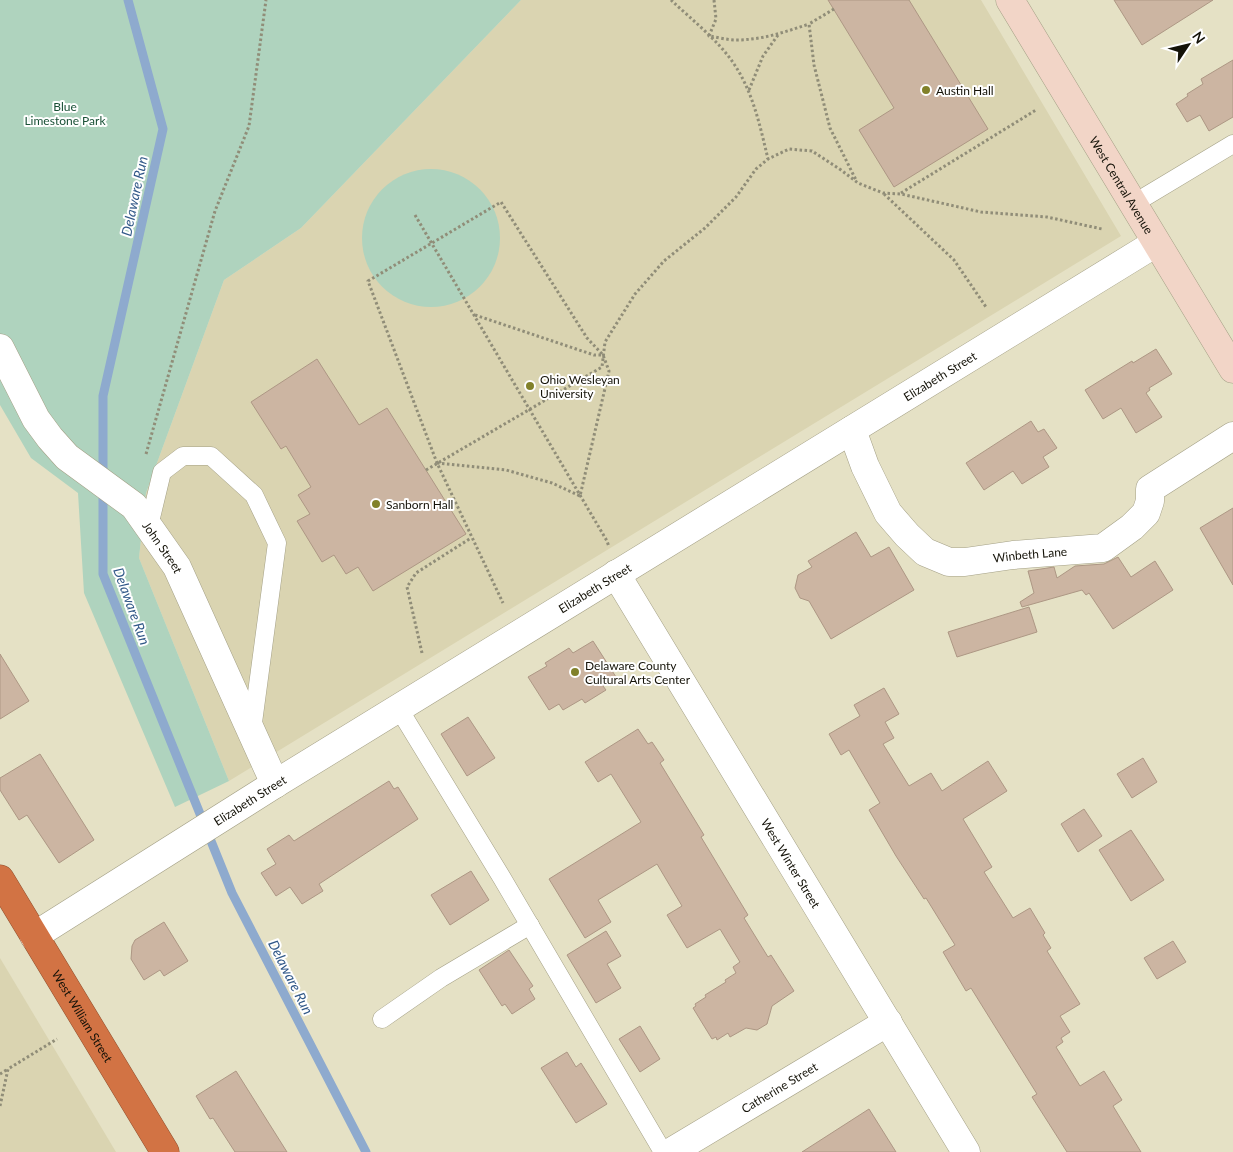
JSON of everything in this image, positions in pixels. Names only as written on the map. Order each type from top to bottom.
[{"type":"highway","name":"West William Street","points":[[0,879],[165,1152]]},
{"type":"main road","name":"West Central Avenue","points":[[1010,0],[1233,370]]},
{"type":"street","name":"Elizabeth Street","points":[[34,936],[275,784],[1156,243]]},
{"type":"street","name":"John Street","points":[[0,348],[36,419],[50,438],[67,457],[141,516],[176,566],[275,784]]},
{"type":"street","name":"Winbeth Lane","points":[[852,430],[865,466],[888,513],[906,535],[925,552],[949,562],[1102,548],[1132,527],[1146,513],[1150,501],[1150,489],[1233,436]]},
{"type":"street","name":"West Winter Street","points":[[616,574],[966,1152]]},
{"type":"street","name":"Catherine Street","points":[[671,1152],[888,1022]]},
{"type":"lane","points":[[1133,204],[1233,144]]},
{"type":"lane","points":[[141,516],[162,472],[183,456],[211,456],[254,495],[276,543],[252,732]]},
{"type":"lane","points":[[399,709],[530,925],[663,1152]]},
{"type":"lane","points":[[382,1019],[441,978],[530,925]]},
{"type":"path","points":[[144,461],[215,211],[249,126],[266,0]]},
{"type":"path","points":[[671,0],[734,63],[756,110],[768,159]]},
{"type":"path","points":[[709,36],[716,19],[714,0]]},
{"type":"path","points":[[709,36],[734,40],[778,35],[809,24],[834,9]]},
{"type":"path","points":[[809,24],[814,66],[830,128],[858,183]]},
{"type":"path","points":[[748,90],[763,56],[778,35]]},
{"type":"path","points":[[901,194],[1036,110]]},
{"type":"path","points":[[426,470],[602,367],[605,342],[635,294],[664,261],[705,228],[736,197],[756,169],[768,159],[789,149],[812,151],[858,183],[883,193],[901,194],[980,212],[1046,217],[1102,229]]},
{"type":"path","points":[[883,193],[954,260],[986,307]]},
{"type":"path","points":[[503,603],[437,463],[368,281],[501,202],[587,338],[603,355],[609,371],[580,496]]},
{"type":"path","points":[[415,215],[607,540],[616,574]]},
{"type":"path","points":[[475,315],[594,355],[603,355]]},
{"type":"path","points":[[437,463],[506,470],[552,483],[580,496]]},
{"type":"path","points":[[422,653],[408,587],[416,573],[472,538]]},
{"type":"path","points":[[0,1074],[57,1040]]},
{"type":"path","points":[[0,1106],[8,1069]]},
{"type":"shaded area","name":"Ohio Wesleyan University","points":[[521,0],[981,0],[1121,236],[229,781],[139,558],[146,493],[224,280],[301,228]]},
{"type":"shaded area","points":[[0,958],[116,1152],[0,1152]]},
{"type":"green space","name":"Blue Limestone Park","points":[[0,0],[521,0],[301,228],[224,280],[146,493],[139,558],[229,781],[175,807],[84,593],[78,493],[31,458],[0,405]]},
{"type":"green space","points":[[431,169],[457,175],[480,189],[494,212],[500,238],[494,264],[480,287],[457,301],[431,307],[405,301],[382,287],[368,264],[362,238],[368,212],[382,189],[405,175]]},
{"type":"building","name":"Austin Hall","points":[[828,0],[909,0],[988,129],[894,187],[859,130],[894,108]]},
{"type":"building","points":[[1114,0],[1213,0],[1142,45]]},
{"type":"building","points":[[1233,60],[1233,117],[1209,131],[1200,115],[1187,122],[1176,104],[1203,84],[1201,79]]},
{"type":"building","points":[[1156,349],[1172,374],[1149,388],[1150,390],[1146,393],[1162,417],[1136,433],[1121,408],[1103,419],[1085,390],[1132,361],[1133,363]]},
{"type":"building","name":"Sanborn Hall","points":[[317,359],[359,425],[387,408],[466,534],[373,591],[358,567],[346,574],[334,555],[322,562],[297,521],[310,514],[298,495],[311,487],[286,446],[281,449],[251,402]]},
{"type":"building","points":[[1031,421],[1038,432],[1044,429],[1057,448],[1043,457],[1049,467],[1022,484],[1013,471],[984,490],[966,463]]},
{"type":"building","points":[[1233,508],[1233,585],[1200,528]]},
{"type":"building","points":[[856,532],[871,557],[889,547],[914,590],[831,639],[809,601],[800,598],[795,588],[798,575],[812,567],[808,561]]},
{"type":"building","points":[[1118,557],[1131,577],[1155,561],[1173,590],[1113,629],[1089,593],[1086,595],[1082,590],[1022,607],[1020,602],[1034,593],[1028,571],[1054,567],[1057,578],[1075,566],[1104,564]]},
{"type":"building","points":[[1029,607],[1037,632],[957,657],[948,632]]},
{"type":"building","name":"Delaware County Cultural Arts Center","points":[[593,641],[616,677],[603,686],[606,690],[585,703],[582,699],[563,710],[559,704],[549,710],[528,677],[547,666],[545,663],[569,648],[573,653]]},
{"type":"building","points":[[0,654],[29,701],[0,719]]},
{"type":"building","points":[[884,688],[899,714],[885,722],[894,738],[883,744],[909,786],[931,773],[942,791],[988,761],[1007,791],[963,819],[992,867],[984,872],[1013,918],[1030,908],[1045,933],[1043,935],[1051,948],[1047,951],[1080,1004],[1060,1016],[1070,1032],[1061,1038],[1063,1042],[1056,1047],[1080,1086],[1104,1071],[1122,1100],[1113,1106],[1141,1152],[1067,1152],[1032,1097],[1037,1094],[971,988],[966,991],[943,952],[955,945],[926,898],[924,899],[896,856],[869,810],[880,803],[849,750],[841,755],[829,734],[860,716],[854,705]]},
{"type":"building","points":[[468,717],[495,758],[467,776],[441,734]]},
{"type":"building","points":[[638,729],[648,744],[652,742],[664,760],[660,763],[704,835],[701,837],[748,915],[744,918],[768,957],[771,955],[794,991],[772,1006],[767,1024],[757,1030],[746,1028],[730,1037],[728,1033],[717,1040],[716,1037],[712,1039],[693,1008],[696,1006],[695,1004],[706,997],[705,995],[726,982],[725,980],[736,973],[733,967],[740,962],[720,929],[687,948],[667,915],[682,906],[657,864],[598,900],[611,922],[585,938],[549,879],[641,822],[611,774],[598,782],[585,762]]},
{"type":"building","points":[[40,754],[94,840],[59,863],[27,815],[19,820],[0,790],[0,778]]},
{"type":"building","points":[[1143,758],[1157,782],[1132,798],[1117,774]]},
{"type":"building","points":[[389,781],[394,789],[398,787],[418,819],[319,884],[323,891],[302,904],[290,887],[276,896],[261,873],[276,864],[267,849],[289,835],[294,841]]},
{"type":"building","points":[[1084,809],[1102,836],[1078,852],[1061,824]]},
{"type":"building","points":[[1131,830],[1164,880],[1131,901],[1099,850]]},
{"type":"building","points":[[471,871],[489,900],[450,925],[431,895]]},
{"type":"building","points":[[164,922],[188,961],[164,976],[160,970],[144,980],[131,959],[132,946],[135,940]]},
{"type":"building","points":[[606,931],[621,956],[607,964],[621,988],[596,1003],[567,955]]},
{"type":"building","points":[[1173,941],[1186,962],[1157,979],[1144,958]]},
{"type":"building","points":[[509,950],[533,986],[529,989],[535,999],[512,1014],[505,1004],[502,1006],[479,970]]},
{"type":"building","points":[[640,1026],[660,1059],[640,1072],[619,1039]]},
{"type":"building","points":[[567,1052],[576,1067],[581,1063],[607,1104],[576,1123],[541,1068]]},
{"type":"building","points":[[236,1071],[287,1152],[235,1152],[213,1118],[210,1119],[196,1096]]},
{"type":"building","points":[[869,1109],[896,1152],[802,1152]]},
{"type":"waterway","name":"Delaware Run","points":[[103,476],[103,396],[163,129],[128,0]]},
{"type":"waterway","name":"Delaware Run","points":[[103,489],[103,574],[232,893],[366,1152]]},
{"type":"place","name":"Austin Hall","points":[[926,90]]},
{"type":"place","name":"Ohio Wesleyan University","points":[[530,386]]},
{"type":"place","name":"Sanborn Hall","points":[[376,504]]},
{"type":"place","name":"Delaware County Cultural Arts Center","points":[[575,672]]}]
